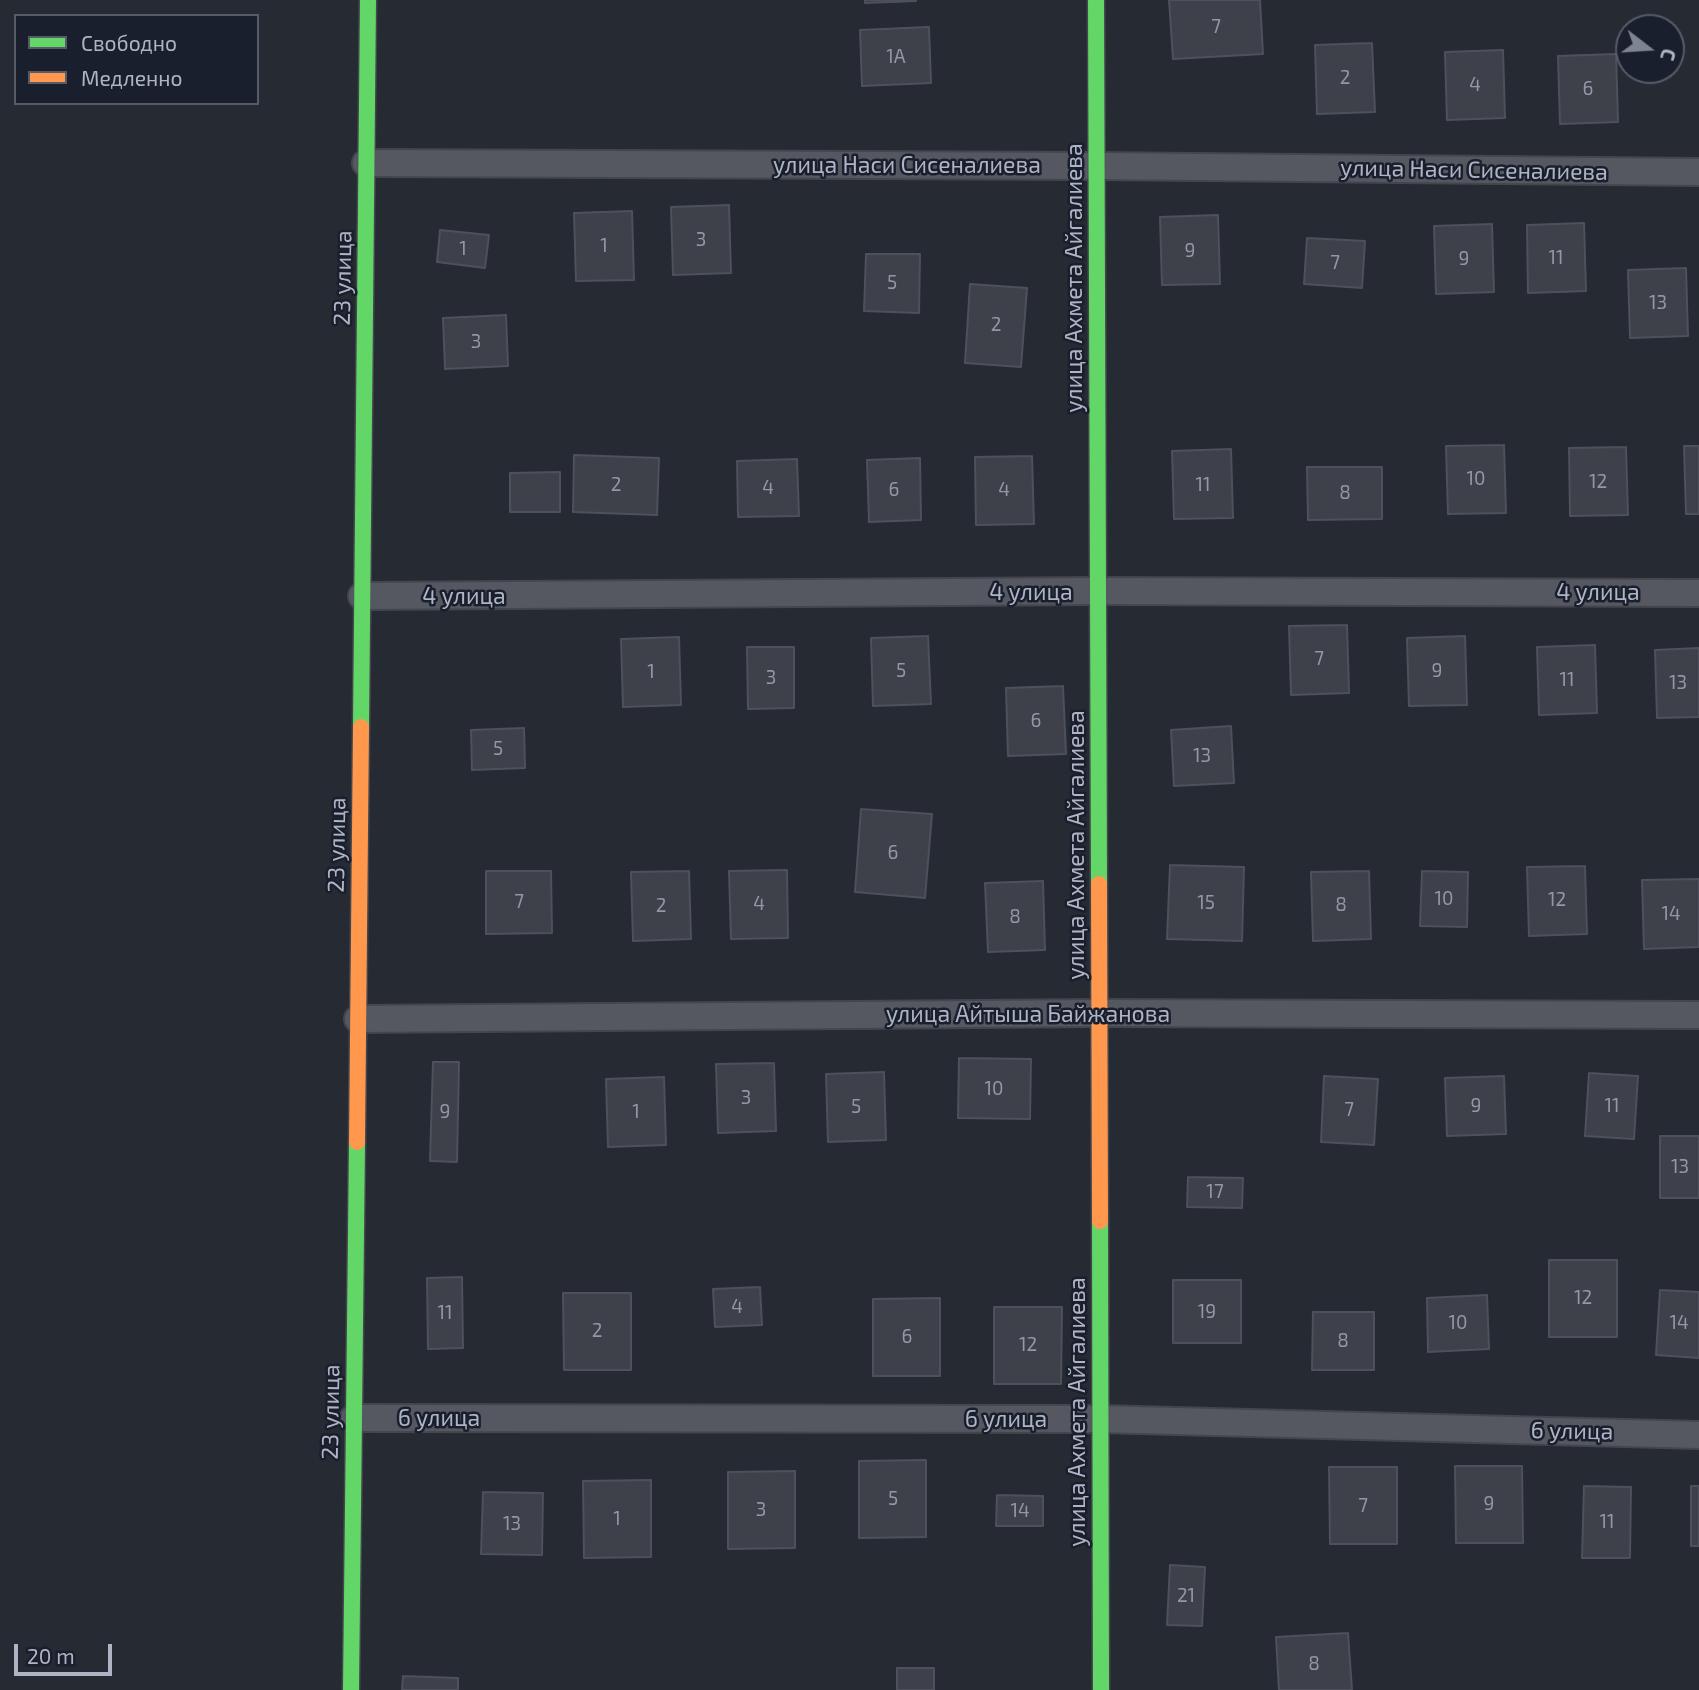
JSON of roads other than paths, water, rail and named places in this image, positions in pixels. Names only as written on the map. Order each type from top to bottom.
[{"type":"street","name":"23 улица","points":[[351,1690],[368,0]]},
{"type":"street","name":"улица Ахмета Айгалиева","points":[[1096,0],[1101,1690]]},
{"type":"street","name":"улица Наси Сисеналиева","points":[[366,163],[1097,166],[1699,173]]},
{"type":"street","name":"4 улица","points":[[362,596],[1098,592],[1699,593]]},
{"type":"street","name":"улица Айтыша Байжанова","points":[[358,1019],[1098,1013],[1699,1015]]},
{"type":"street","name":"6 улица","points":[[354,1418],[1100,1419],[1699,1435]]}]
